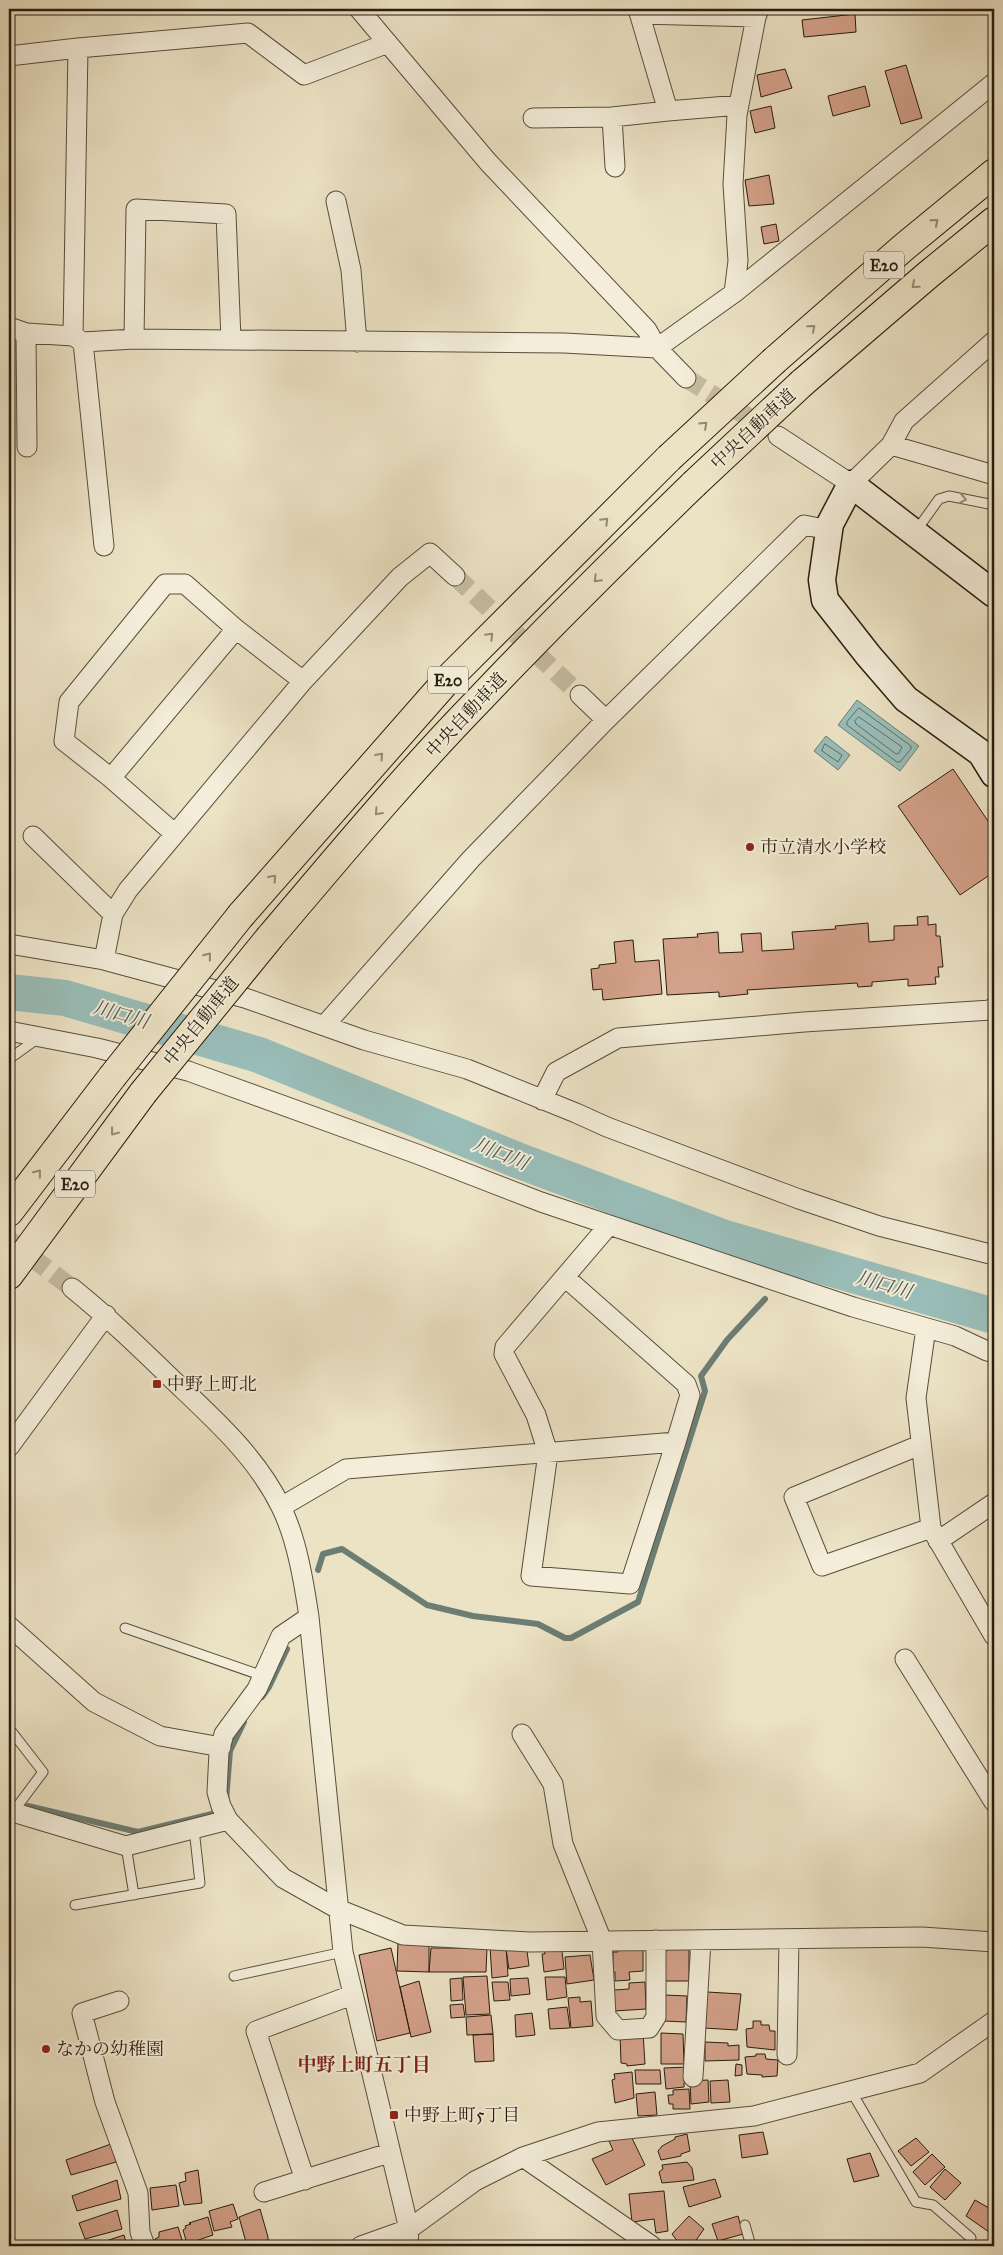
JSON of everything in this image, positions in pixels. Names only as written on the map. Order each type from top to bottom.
[{"type":"highway","name":"中央自動車道","points":[[9,1212],[112,1077],[241,915],[450,677],[669,458],[775,360],[904,247],[994,173]]},
{"type":"highway","name":"中央自動車道","points":[[9,1275],[143,1093],[270,937],[476,702],[694,484],[802,384],[906,293],[994,221]]},
{"type":"street","points":[[359,9],[488,162],[647,330],[657,348],[686,378]]},
{"type":"street","points":[[668,111],[639,11],[758,13],[739,105],[734,184],[738,261],[734,293]]},
{"type":"street","points":[[9,56],[248,33],[304,75],[388,43]]},
{"type":"street","points":[[78,48],[78,339],[104,546]]},
{"type":"street","points":[[27,447],[17,330],[78,339],[564,343],[657,348],[734,293],[994,83]]},
{"type":"street","points":[[533,118],[612,117],[739,105]]},
{"type":"street","points":[[612,117],[615,167]]},
{"type":"street","points":[[336,201],[351,270],[357,342]]},
{"type":"street","points":[[134,339],[136,208],[226,214],[231,340]]},
{"type":"street","points":[[994,341],[904,421],[892,445],[850,484],[830,524],[822,580],[825,600],[868,655],[906,699],[981,753],[994,774]]},
{"type":"street","points":[[778,436],[850,484],[994,594]]},
{"type":"street","points":[[892,445],[994,475]]},
{"type":"street","points":[[324,1026],[471,859],[606,720],[804,525],[829,530]]},
{"type":"street","points":[[104,960],[113,914],[138,876],[303,681],[400,577],[430,553],[455,576]]},
{"type":"street","points":[[175,834],[111,778],[64,741],[70,702],[165,584],[185,584],[236,629],[303,681]]},
{"type":"street","points":[[111,778],[236,629]]},
{"type":"street","points":[[580,695],[606,720]]},
{"type":"street","points":[[33,836],[113,914]]},
{"type":"street","points":[[9,944],[104,960],[245,998],[324,1026],[467,1070],[675,1154],[799,1199],[878,1226],[994,1254]]},
{"type":"street","points":[[542,1100],[556,1072],[618,1038],[991,1010],[994,1007]]},
{"type":"street","points":[[9,1031],[41,1036],[188,1071],[229,1084],[609,1225],[844,1304],[954,1336],[987,1351],[994,1352]]},
{"type":"street","points":[[566,1278],[686,1384],[690,1395],[630,1584],[531,1576],[548,1453],[536,1415],[504,1354],[505,1347],[566,1278],[609,1225]]},
{"type":"street","points":[[72,1288],[106,1315],[202,1408],[248,1456],[281,1507],[301,1566],[309,1617],[342,1952],[390,2153],[408,2238]]},
{"type":"street","points":[[9,1447],[106,1315]]},
{"type":"street","points":[[926,1328],[916,1398],[920,1446],[935,1535],[994,1636]]},
{"type":"street","points":[[281,1507],[346,1469],[676,1442]]},
{"type":"street","points":[[920,1446],[794,1497],[822,1566],[935,1535],[994,1503]]},
{"type":"street","points":[[309,1617],[281,1636],[257,1689],[224,1734],[217,1792],[228,1820],[283,1878],[338,1909],[403,1935],[530,1942],[922,1937],[994,1942]]},
{"type":"street","points":[[9,1626],[94,1702],[160,1736],[221,1747]]},
{"type":"street","points":[[906,1659],[994,1802]]},
{"type":"street","points":[[522,1734],[553,1784],[563,1844],[602,1941],[606,2016],[618,2030],[649,2028],[656,2017],[656,1940]]},
{"type":"street","points":[[11,1811],[126,1846],[228,1820]]},
{"type":"street","points":[[787,2055],[788,1939]]},
{"type":"street","points":[[693,2077],[701,1940]]},
{"type":"street","points":[[305,2180],[256,2031],[352,1995]]},
{"type":"street","points":[[118,2001],[82,2013],[105,2102],[138,2193],[140,2232],[144,2246]]},
{"type":"street","points":[[361,2246],[408,2238],[475,2181],[523,2157],[598,2132],[754,2116],[920,2072],[994,2021]]},
{"type":"street","points":[[264,2192],[390,2153]]},
{"type":"street","points":[[523,2157],[652,2246]]},
{"type":"lane","points":[[914,533],[939,499],[949,496],[994,505]]},
{"type":"lane","points":[[9,1059],[41,1036]]},
{"type":"lane","points":[[125,1628],[263,1676]]},
{"type":"lane","points":[[11,1811],[44,1772],[12,1732]]},
{"type":"lane","points":[[75,1906],[200,1883],[194,1829]]},
{"type":"lane","points":[[126,1846],[134,1894]]},
{"type":"lane","points":[[234,1976],[342,1952]]},
{"type":"lane","points":[[851,2091],[916,2202],[933,2205],[971,2238]]},
{"type":"lane","points":[[746,2224],[751,2246]]},
{"type":"water","points":[[857,700],[919,746],[900,771],[838,725]]},
{"type":"water","points":[[826,736],[850,755],[838,770],[814,751]]},
{"type":"building","points":[[855,14],[856,32],[804,37],[802,20]]},
{"type":"building","points":[[906,65],[922,118],[901,124],[885,71]]},
{"type":"building","points":[[785,69],[792,88],[761,97],[757,75]]},
{"type":"building","points":[[865,86],[870,106],[833,116],[828,96]]},
{"type":"building","points":[[771,106],[775,128],[755,133],[750,111]]},
{"type":"building","points":[[769,175],[774,204],[749,206],[745,180]]},
{"type":"building","points":[[776,224],[779,241],[764,244],[761,227]]},
{"type":"building","points":[[953,769],[994,830],[994,872],[960,895],[898,806]]},
{"type":"building","points":[[928,916],[928,925],[936,924],[936,936],[940,936],[943,967],[938,967],[939,977],[935,977],[936,984],[908,986],[908,979],[872,982],[872,986],[858,987],[857,983],[747,990],[748,994],[719,997],[719,992],[667,995],[663,939],[698,937],[697,934],[718,932],[719,953],[743,952],[741,934],[761,933],[762,951],[794,949],[792,932],[836,929],[835,926],[868,923],[869,942],[894,940],[894,926],[918,925],[917,917]]},
{"type":"building","points":[[633,940],[635,962],[659,960],[662,994],[603,1000],[602,989],[593,990],[591,969],[599,968],[599,965],[616,963],[614,942]]},
{"type":"building","points":[[398,1942],[429,1942],[429,1972],[397,1971]]},
{"type":"building","points":[[506,1944],[508,1976],[492,1978],[490,1947]]},
{"type":"building","points":[[671,1947],[689,1948],[689,1981],[664,1981],[665,1952]]},
{"type":"building","points":[[391,1948],[410,2033],[377,2041],[359,1955]]},
{"type":"building","points":[[431,1948],[487,1948],[486,1972],[429,1972]]},
{"type":"building","points":[[524,1948],[527,1951],[529,1966],[509,1969],[506,1950]]},
{"type":"building","points":[[643,1948],[643,1971],[629,1972],[630,1980],[615,1981],[613,1952],[618,1952],[618,1949]]},
{"type":"building","points":[[559,1949],[559,1951],[562,1951],[564,1969],[544,1972],[542,1954],[545,1954],[544,1950]]},
{"type":"building","points":[[590,1955],[594,1980],[567,1984],[565,1957]]},
{"type":"building","points":[[487,1976],[490,2014],[466,2015],[463,1977]]},
{"type":"building","points":[[545,1977],[565,1977],[567,1997],[547,2000]]},
{"type":"building","points":[[462,1978],[463,2000],[451,2001],[450,1979]]},
{"type":"building","points":[[528,1978],[530,1994],[511,1996],[510,1979]]},
{"type":"building","points":[[419,1981],[431,2032],[411,2037],[400,1987]]},
{"type":"building","points":[[492,1982],[508,1982],[510,2000],[494,2001]]},
{"type":"building","points":[[645,1982],[646,2009],[614,2011],[614,1990],[629,1989],[629,1983]]},
{"type":"building","points":[[707,1992],[741,1994],[737,2030],[704,2028]]},
{"type":"building","points":[[665,1995],[687,1996],[686,2022],[664,2021]]},
{"type":"building","points":[[580,1997],[580,2002],[591,2001],[593,2026],[571,2028],[568,1998]]},
{"type":"building","points":[[463,2004],[465,2017],[451,2018],[450,2005]]},
{"type":"building","points":[[567,2007],[570,2028],[550,2029],[548,2009]]},
{"type":"building","points":[[532,2013],[535,2035],[516,2037],[515,2015]]},
{"type":"building","points":[[491,2015],[493,2034],[467,2035],[466,2017]]},
{"type":"building","points":[[753,2021],[761,2021],[761,2025],[769,2025],[770,2031],[775,2031],[775,2050],[747,2047],[746,2029],[753,2028]]},
{"type":"building","points":[[643,2033],[645,2064],[627,2066],[627,2064],[621,2063],[620,2034]]},
{"type":"building","points":[[661,2033],[683,2034],[684,2064],[661,2064]]},
{"type":"building","points":[[493,2034],[494,2061],[475,2062],[473,2035]]},
{"type":"building","points":[[705,2042],[728,2043],[728,2046],[739,2045],[739,2060],[705,2061]]},
{"type":"building","points":[[756,2054],[765,2054],[766,2059],[778,2060],[777,2076],[762,2077],[762,2075],[747,2074],[745,2057],[756,2056]]},
{"type":"building","points":[[736,2064],[742,2065],[742,2075],[735,2076]]},
{"type":"building","points":[[688,2067],[689,2082],[684,2083],[684,2087],[666,2089],[664,2068]]},
{"type":"building","points":[[635,2070],[660,2070],[661,2084],[636,2084]]},
{"type":"building","points":[[632,2072],[634,2098],[615,2103],[612,2080],[615,2079],[614,2074]]},
{"type":"building","points":[[708,2080],[709,2102],[691,2104],[690,2081]]},
{"type":"building","points":[[728,2080],[730,2102],[711,2103],[710,2081]]},
{"type":"building","points":[[689,2089],[690,2109],[673,2109],[673,2104],[669,2104],[668,2095],[673,2095],[673,2090]]},
{"type":"building","points":[[655,2092],[657,2115],[638,2116],[636,2094]]},
{"type":"building","points":[[629,2132],[645,2165],[606,2185],[592,2159],[613,2150],[609,2141]]},
{"type":"building","points":[[763,2132],[768,2154],[742,2158],[739,2135]]},
{"type":"building","points":[[687,2134],[690,2151],[681,2154],[681,2156],[661,2160],[658,2151],[662,2146],[675,2139],[675,2137]]},
{"type":"building","points":[[916,2138],[929,2152],[911,2166],[898,2151]]},
{"type":"building","points":[[111,2144],[116,2162],[71,2175],[66,2160]]},
{"type":"building","points":[[870,2153],[879,2176],[854,2182],[847,2159]]},
{"type":"building","points":[[932,2154],[945,2167],[925,2185],[913,2172]]},
{"type":"building","points":[[687,2162],[692,2168],[694,2180],[662,2183],[659,2172],[663,2169],[662,2165]]},
{"type":"building","points":[[945,2169],[961,2183],[945,2200],[930,2187]]},
{"type":"building","points":[[198,2170],[202,2203],[184,2205],[179,2183],[186,2181],[185,2173]]},
{"type":"building","points":[[715,2179],[721,2197],[689,2207],[683,2187]]},
{"type":"building","points":[[117,2180],[121,2199],[77,2211],[72,2196]]},
{"type":"building","points":[[176,2185],[179,2206],[152,2210],[150,2188]]},
{"type":"building","points":[[664,2191],[668,2231],[656,2233],[654,2219],[632,2222],[629,2194]]},
{"type":"building","points":[[975,2200],[994,2211],[994,2223],[989,2232],[966,2216]]},
{"type":"building","points":[[233,2204],[238,2219],[230,2222],[232,2227],[214,2231],[209,2211]]},
{"type":"building","points":[[260,2209],[268,2237],[268,2246],[247,2246],[239,2217]]},
{"type":"building","points":[[117,2210],[122,2229],[85,2239],[79,2223]]},
{"type":"building","points":[[689,2216],[704,2229],[692,2246],[681,2246],[672,2234]]},
{"type":"building","points":[[738,2216],[743,2234],[718,2241],[712,2224]]},
{"type":"building","points":[[208,2217],[213,2235],[187,2244],[183,2230],[186,2228],[185,2226]]},
{"type":"building","points":[[178,2227],[183,2243],[175,2246],[155,2246],[155,2239],[159,2237],[159,2232]]},
{"type":"building","points":[[124,2235],[127,2246],[91,2246]]},
{"type":"waterway","name":"川口川","points":[[9,992],[65,998],[259,1055],[517,1160],[725,1238],[994,1316]]},
{"type":"waterway","points":[[318,1570],[323,1554],[342,1549],[427,1605],[473,1616],[538,1624],[565,1638],[571,1638],[638,1602],[705,1391],[701,1376],[727,1340],[765,1299]]},
{"type":"waterway","points":[[262,1697],[269,1687],[287,1649]]},
{"type":"waterway","points":[[226,1801],[230,1751],[244,1722]]},
{"type":"waterway","points":[[28,1806],[138,1832],[216,1813]]},
{"type":"tunnel","points":[[686,378],[767,429]]},
{"type":"tunnel","points":[[455,576],[580,695]]},
{"type":"tunnel","points":[[9,1240],[72,1288]]},
{"type":"place","name":"市立清水小学校","points":[[750,847]]},
{"type":"place","name":"中野上町北","points":[[157,1384]]},
{"type":"place","name":"なかの幼稚園","points":[[46,2049]]},
{"type":"place","name":"中野上町5丁目","points":[[394,2115]]},
{"type":"district","name":"中野上町五丁目","points":[[364,2064]]}]
